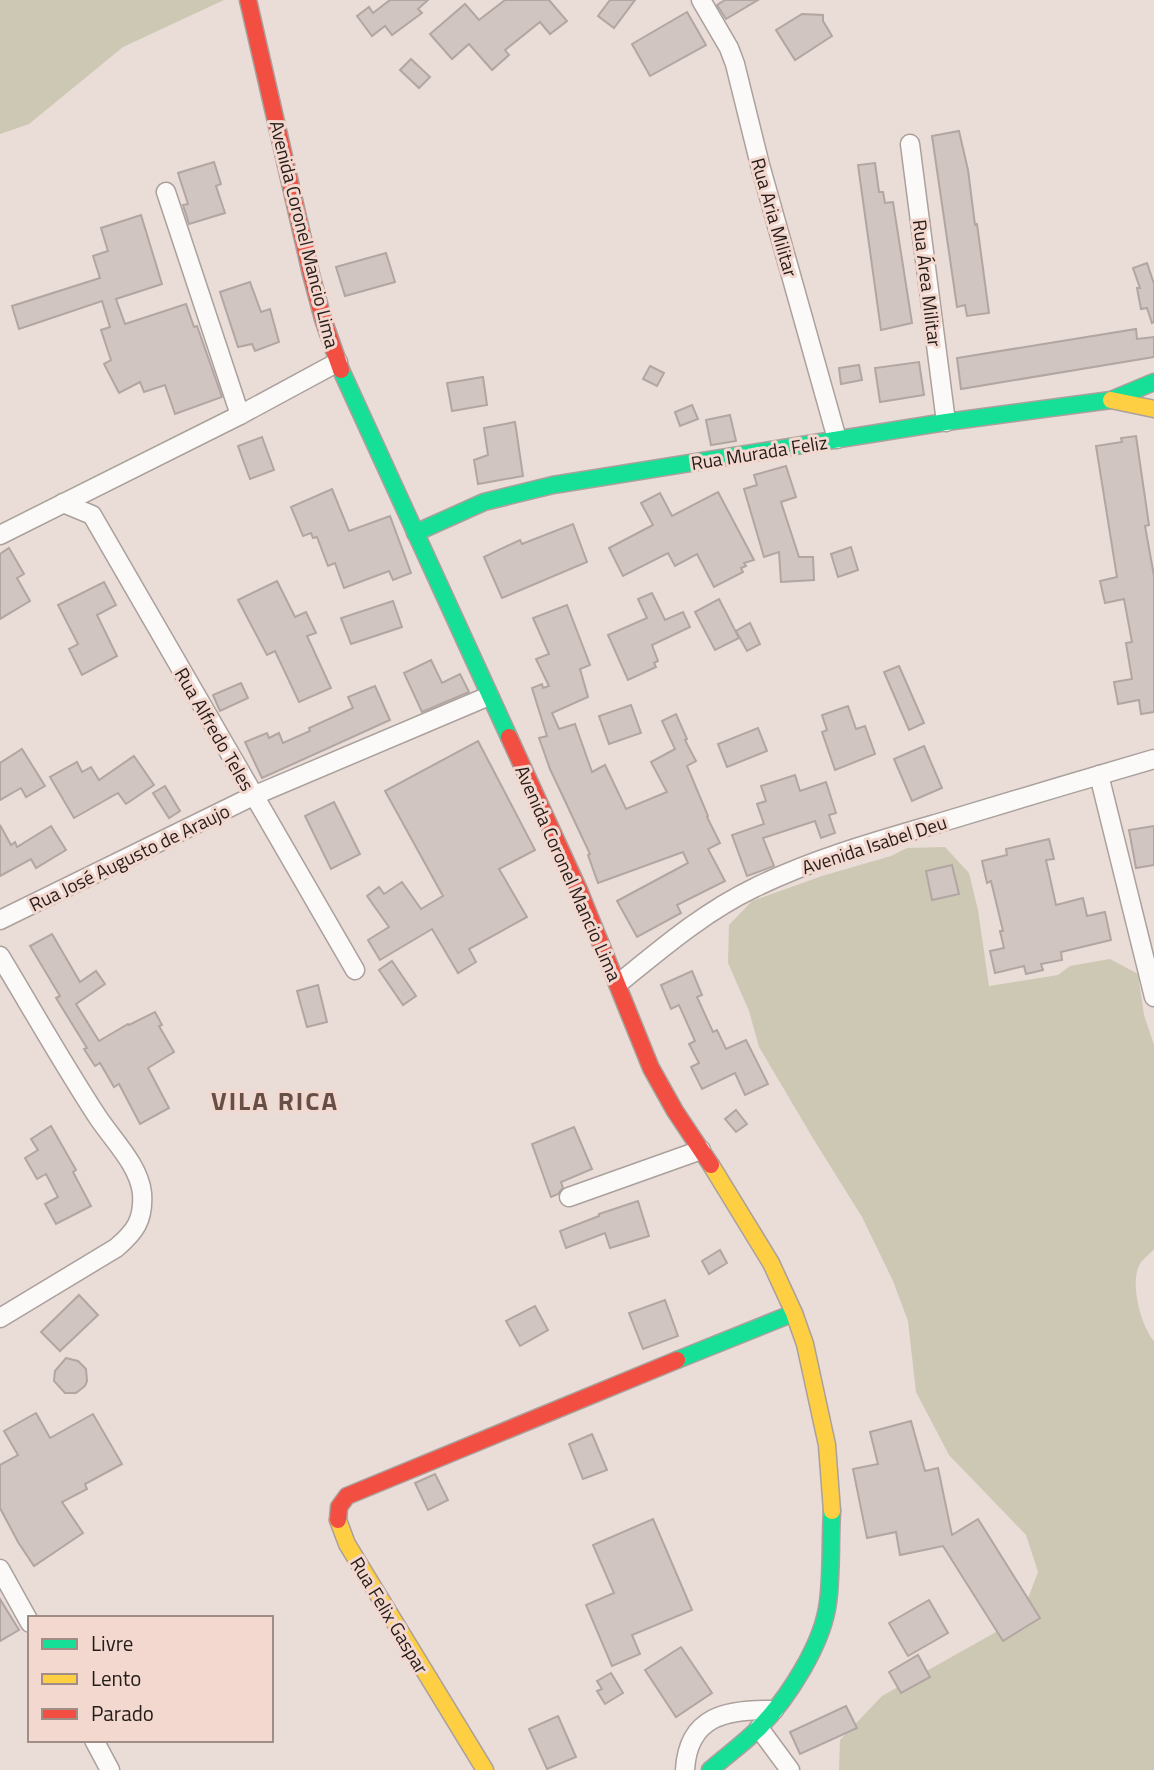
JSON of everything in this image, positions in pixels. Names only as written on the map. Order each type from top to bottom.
[{"type":"street","name":"Avenida Coronel Mancio Lima","points":[[248,0],[311,274],[338,362],[579,890],[619,983],[633,1028],[651,1068],[771,1263],[794,1313],[814,1379],[827,1445],[832,1500],[828,1603],[822,1627],[811,1652],[774,1710],[759,1728],[710,1770]]},
{"type":"street","name":"Rua Aria Militar","points":[[701,0],[735,64],[760,165],[837,439]]},
{"type":"street","name":"Rua Área Militar","points":[[911,144],[946,422]]},
{"type":"street","points":[[166,192],[240,415]]},
{"type":"street","points":[[0,535],[240,415],[338,362]]},
{"type":"street","name":"Rua Murada Feliz","points":[[415,533],[460,511],[515,493],[837,439],[1111,400],[1154,382]]},
{"type":"street","name":"Rua Murada Feliz","points":[[1111,400],[1154,409]]},
{"type":"street","name":"Rua Alfredo Teles","points":[[63,503],[92,515],[355,970]]},
{"type":"street","name":"Rua José Augusto de Araujo","points":[[0,920],[253,796],[489,696]]},
{"type":"street","name":"Avenida Isabel Deu","points":[[619,983],[699,921],[751,889],[782,875],[816,861],[899,835],[1154,759]]},
{"type":"street","points":[[1099,775],[1154,997]]},
{"type":"street","points":[[0,956],[96,1115],[139,1179],[142,1205],[138,1224],[132,1234],[116,1248],[0,1318]]},
{"type":"street","points":[[569,1197],[701,1150]]},
{"type":"street","name":"Rua Felix Gaspar","points":[[485,1770],[341,1531],[337,1518],[341,1500],[389,1477],[794,1313]]},
{"type":"street","points":[[0,1569],[28,1619]]},
{"type":"street","points":[[685,1770],[699,1728],[714,1717],[744,1710],[774,1710]]},
{"type":"street","points":[[759,1728],[790,1770]]},
{"type":"street","points":[[95,1742],[110,1770]]},
{"type":"shaded area","points":[[0,0],[224,0],[123,47],[29,124],[0,134]]},
{"type":"shaded area","points":[[945,847],[969,873],[978,910],[989,986],[1058,975],[1070,966],[1110,959],[1138,974],[1144,1015],[1154,1045],[1154,1249],[1140,1264],[1136,1294],[1141,1315],[1154,1341],[1154,1770],[839,1770],[840,1740],[882,1696],[996,1632],[1024,1609],[1038,1572],[1026,1535],[949,1455],[916,1392],[908,1321],[893,1281],[862,1217],[759,1047],[749,1011],[728,963],[729,925],[752,901],[822,876],[891,856],[907,848]]},
{"type":"building","points":[[390,0],[428,0],[418,9],[422,13],[392,35],[385,26],[372,36],[357,16],[369,7],[373,13]]},
{"type":"building","points":[[505,0],[549,0],[567,21],[550,34],[540,22],[505,50],[509,55],[492,70],[469,44],[452,59],[430,34],[465,4],[479,20]]},
{"type":"building","points":[[610,0],[635,0],[614,28],[598,16]]},
{"type":"building","points":[[725,0],[758,0],[726,19],[717,5]]},
{"type":"building","points":[[687,12],[706,45],[650,76],[632,44]]},
{"type":"building","points":[[802,14],[823,15],[823,21],[832,36],[795,60],[776,30]]},
{"type":"building","points":[[411,59],[430,77],[419,88],[400,70]]},
{"type":"building","points":[[959,131],[968,170],[975,225],[977,224],[989,313],[967,316],[965,305],[957,307],[932,136]]},
{"type":"building","points":[[214,162],[221,184],[216,186],[225,213],[189,224],[183,205],[188,204],[178,173]]},
{"type":"building","points":[[875,163],[879,192],[883,192],[885,203],[893,202],[912,323],[881,330],[858,165]]},
{"type":"building","points":[[141,215],[162,284],[116,299],[125,324],[186,304],[194,327],[197,326],[222,397],[175,414],[165,385],[144,392],[140,382],[119,393],[104,364],[111,360],[101,330],[110,327],[102,301],[19,329],[12,306],[100,278],[93,256],[108,251],[101,228]]},
{"type":"building","points":[[386,253],[395,282],[345,296],[336,267]]},
{"type":"building","points":[[1147,263],[1154,284],[1152,323],[1147,308],[1141,309],[1137,288],[1140,288],[1133,268]]},
{"type":"building","points":[[250,282],[261,312],[270,309],[279,342],[255,351],[252,344],[238,347],[220,292]]},
{"type":"building","points":[[1136,329],[1137,339],[1154,337],[1154,357],[961,389],[957,358]]},
{"type":"building","points":[[919,362],[924,395],[880,402],[875,368]]},
{"type":"building","points":[[859,365],[862,380],[841,384],[839,368]]},
{"type":"building","points":[[650,366],[664,373],[657,386],[643,379]]},
{"type":"building","points":[[483,377],[487,405],[452,411],[447,383]]},
{"type":"building","points":[[692,405],[698,419],[680,426],[675,412]]},
{"type":"building","points":[[730,415],[736,441],[711,445],[706,420]]},
{"type":"building","points":[[515,422],[523,476],[478,484],[474,460],[488,455],[484,428]]},
{"type":"building","points":[[1136,436],[1149,525],[1145,526],[1154,576],[1154,712],[1141,714],[1139,700],[1118,704],[1114,682],[1132,679],[1126,643],[1132,642],[1124,599],[1105,603],[1100,581],[1117,577],[1096,446],[1122,442],[1121,438]]},
{"type":"building","points":[[262,437],[274,470],[250,479],[238,446]]},
{"type":"building","points":[[786,466],[796,497],[781,502],[799,557],[813,557],[814,580],[781,582],[779,552],[764,557],[744,489],[757,485],[754,475]]},
{"type":"building","points":[[332,489],[349,531],[390,516],[411,573],[393,580],[389,571],[344,588],[335,563],[328,566],[317,537],[313,538],[311,533],[303,536],[291,507]]},
{"type":"building","points":[[718,492],[754,560],[744,563],[746,566],[741,568],[743,572],[714,587],[697,554],[675,566],[668,553],[623,576],[609,548],[653,525],[641,503],[660,493],[672,516]]},
{"type":"building","points":[[573,524],[587,562],[502,598],[484,557],[520,540],[522,544]]},
{"type":"building","points":[[851,547],[858,570],[838,577],[831,554]]},
{"type":"building","points":[[9,548],[24,574],[17,578],[30,601],[0,619],[0,554]]},
{"type":"building","points":[[277,581],[295,617],[306,612],[316,633],[307,636],[331,688],[299,702],[275,651],[267,655],[238,600]]},
{"type":"building","points":[[104,582],[116,605],[97,615],[117,656],[82,675],[69,649],[78,644],[58,605]]},
{"type":"building","points":[[652,593],[665,620],[683,612],[690,627],[652,645],[658,661],[654,663],[656,667],[628,680],[608,635],[647,618],[638,599]]},
{"type":"building","points":[[719,599],[739,638],[715,650],[695,612]]},
{"type":"building","points":[[393,601],[402,627],[351,644],[341,618]]},
{"type":"building","points":[[567,605],[590,665],[580,669],[588,697],[552,713],[559,729],[575,724],[592,772],[605,765],[626,809],[667,792],[651,762],[675,749],[662,721],[676,714],[696,761],[687,766],[720,843],[708,849],[725,881],[677,905],[681,913],[637,937],[617,901],[688,863],[683,852],[598,883],[588,855],[590,854],[550,769],[539,738],[547,736],[532,688],[542,684],[543,688],[549,686],[536,659],[549,654],[533,618]]},
{"type":"building","points":[[750,623],[760,644],[747,651],[736,631]]},
{"type":"building","points":[[431,660],[442,683],[460,674],[469,692],[422,712],[404,673]]},
{"type":"building","points":[[899,666],[924,723],[909,730],[884,672]]},
{"type":"building","points":[[241,683],[248,698],[220,711],[213,695]]},
{"type":"building","points":[[375,686],[390,720],[262,778],[245,742],[267,733],[269,738],[279,733],[283,743],[353,708],[348,697]]},
{"type":"building","points":[[631,705],[641,733],[609,744],[599,716]]},
{"type":"building","points":[[848,706],[856,729],[865,726],[875,754],[835,770],[822,732],[827,730],[822,715]]},
{"type":"building","points":[[758,728],[767,751],[727,767],[718,744]]},
{"type":"building","points":[[478,741],[535,850],[499,869],[527,917],[469,949],[476,962],[458,973],[432,929],[380,960],[368,940],[389,927],[367,896],[379,887],[384,894],[402,882],[421,909],[443,896],[385,791]]},
{"type":"building","points":[[924,746],[942,788],[912,801],[894,759]]},
{"type":"building","points":[[22,749],[45,786],[26,797],[21,788],[0,800],[0,763]]},
{"type":"building","points":[[134,756],[154,785],[126,804],[118,793],[74,818],[50,777],[77,762],[82,772],[91,767],[99,780]]},
{"type":"building","points":[[795,775],[800,791],[826,782],[836,813],[829,815],[835,833],[821,838],[815,821],[763,838],[774,866],[747,876],[732,835],[764,824],[757,804],[766,801],[761,786]]},
{"type":"building","points":[[165,786],[180,811],[169,818],[153,793]]},
{"type":"building","points":[[334,802],[360,854],[331,869],[305,816]]},
{"type":"building","points":[[0,825],[11,845],[15,842],[17,847],[51,826],[66,850],[36,868],[31,859],[0,876]]},
{"type":"building","points":[[1154,826],[1154,865],[1136,868],[1129,830]]},
{"type":"building","points":[[1049,839],[1054,859],[1046,860],[1056,905],[1083,898],[1087,916],[1105,912],[1111,940],[1061,952],[1062,960],[1041,964],[1043,970],[1026,974],[1024,966],[995,973],[990,951],[1004,948],[1000,931],[1003,931],[991,881],[987,883],[982,861],[1007,855],[1006,849]]},
{"type":"building","points":[[952,865],[959,894],[932,900],[926,871]]},
{"type":"building","points":[[52,934],[80,982],[96,971],[105,984],[76,1004],[99,1041],[155,1012],[162,1025],[159,1026],[174,1052],[148,1068],[169,1108],[140,1124],[119,1084],[114,1087],[100,1063],[95,1066],[56,998],[60,996],[30,946]]},
{"type":"building","points":[[392,961],[416,996],[403,1005],[379,970]]},
{"type":"building","points":[[692,971],[702,995],[697,997],[713,1032],[717,1030],[726,1049],[746,1040],[768,1084],[745,1095],[735,1073],[702,1089],[691,1067],[699,1063],[689,1044],[695,1041],[679,1005],[671,1009],[661,985]]},
{"type":"building","points":[[318,985],[327,1022],[307,1027],[297,991]]},
{"type":"building","points":[[736,1110],[747,1124],[736,1132],[725,1119]]},
{"type":"building","points":[[51,1126],[76,1170],[73,1172],[91,1206],[56,1224],[45,1204],[58,1197],[46,1174],[37,1179],[25,1158],[38,1150],[31,1139]]},
{"type":"building","points":[[574,1127],[592,1169],[561,1182],[563,1188],[551,1197],[532,1144]]},
{"type":"building","points":[[638,1201],[649,1236],[610,1248],[605,1233],[566,1248],[560,1231]]},
{"type":"building","points":[[720,1250],[727,1263],[709,1274],[702,1261]]},
{"type":"building","points":[[79,1295],[98,1315],[60,1351],[41,1332]]},
{"type":"building","points":[[665,1300],[678,1336],[643,1349],[629,1313]]},
{"type":"building","points":[[535,1306],[548,1330],[520,1346],[506,1321]]},
{"type":"building","points":[[66,1358],[78,1361],[86,1369],[85,1386],[76,1393],[65,1393],[54,1381],[55,1371]]},
{"type":"building","points":[[36,1413],[50,1438],[93,1414],[122,1464],[85,1484],[87,1489],[62,1502],[83,1533],[34,1566],[0,1508],[0,1465],[18,1455],[4,1431]]},
{"type":"building","points":[[911,1421],[925,1471],[938,1468],[952,1535],[978,1519],[1040,1618],[1003,1641],[943,1546],[900,1555],[896,1532],[867,1538],[853,1469],[878,1464],[870,1432]]},
{"type":"building","points":[[592,1434],[607,1470],[583,1479],[569,1444]]},
{"type":"building","points":[[435,1474],[448,1500],[428,1510],[415,1483]]},
{"type":"building","points":[[653,1519],[692,1610],[632,1635],[640,1654],[612,1666],[586,1605],[614,1593],[593,1545]]},
{"type":"building","points":[[0,1599],[19,1630],[0,1641]]},
{"type":"building","points":[[929,1600],[948,1633],[908,1656],[889,1623]]},
{"type":"building","points":[[681,1647],[712,1693],[676,1717],[645,1670]]},
{"type":"building","points":[[918,1655],[930,1677],[901,1693],[889,1672]]},
{"type":"building","points":[[611,1673],[623,1693],[605,1704],[597,1691],[602,1689],[597,1681]]},
{"type":"building","points":[[846,1706],[857,1728],[800,1754],[790,1732]]},
{"type":"building","points":[[558,1716],[576,1757],[547,1769],[529,1729]]},
{"type":"traffic: fast","points":[[341,370],[509,737]]},
{"type":"traffic: fast","points":[[415,533],[484,502],[553,485],[946,422],[1111,400],[1154,382]]},
{"type":"traffic: fast","points":[[677,1360],[794,1313]]},
{"type":"traffic: fast","points":[[710,1770],[770,1716],[803,1670],[812,1652],[828,1602],[832,1511]]},
{"type":"traffic: slow","points":[[1111,400],[1154,409]]},
{"type":"traffic: slow","points":[[711,1165],[771,1263],[805,1344],[827,1445],[832,1511]]},
{"type":"traffic: slow","points":[[338,1520],[347,1544],[485,1770]]},
{"type":"traffic: jam","points":[[248,0],[311,274],[341,370]]},
{"type":"traffic: jam","points":[[509,737],[579,890],[651,1068],[675,1111],[711,1165]]},
{"type":"traffic: jam","points":[[338,1520],[339,1507],[347,1496],[677,1360]]},
{"type":"district","name":"VILA RICA","points":[[275,1100]]}]
